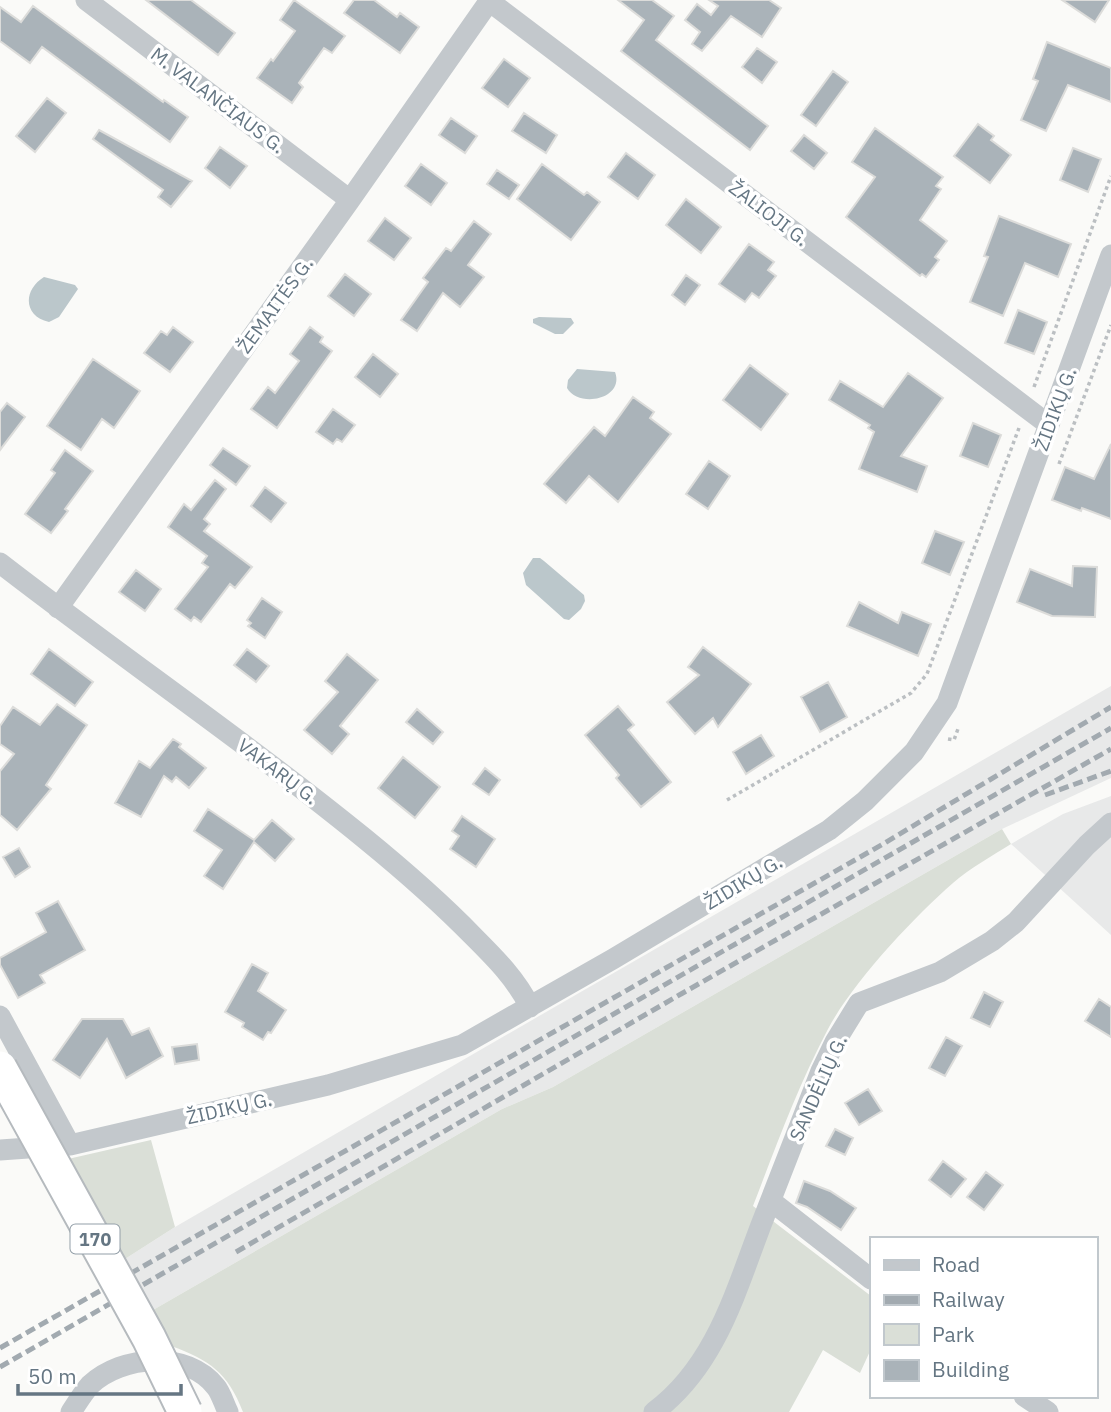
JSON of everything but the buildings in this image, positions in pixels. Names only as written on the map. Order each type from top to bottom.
[{"type":"main road","name":"170","points":[[0,1068],[149,1338],[185,1412]]},
{"type":"street","name":"M. VALANČIAUS G.","points":[[86,0],[350,200]]},
{"type":"street","name":"ŽEMAITĖS G.","points":[[58,608],[350,200],[489,0]]},
{"type":"street","name":"ŽALIOJI G.","points":[[489,0],[1049,425]]},
{"type":"street","name":"ŽIDIKŲ G.","points":[[0,1150],[70,1145],[328,1085],[462,1045],[829,830],[865,801],[914,752],[947,703],[1111,255]]},
{"type":"street","name":"VAKARŲ G.","points":[[0,563],[319,802],[385,855],[443,905],[497,961],[513,978],[530,1007]]},
{"type":"street","name":"SANDĖLIŲ G.","points":[[654,1412],[676,1395],[710,1349],[723,1324],[821,1071],[859,1003],[940,972],[992,941],[1016,922],[1111,823]]},
{"type":"street","points":[[0,1016],[70,1145]]},
{"type":"street","points":[[771,1201],[870,1278]]},
{"type":"street","points":[[71,1412],[91,1384],[117,1368],[147,1361],[177,1363],[199,1374],[216,1387],[228,1412]]},
{"type":"street","points":[[1027,1398],[1048,1412]]},
{"type":"path","points":[[727,800],[911,693],[927,674],[1111,176]]},
{"type":"shaded area","points":[[44,277],[75,285],[78,289],[59,317],[49,322],[34,314],[29,302],[32,289]]},
{"type":"shaded area","points":[[571,318],[574,323],[563,334],[555,334],[533,323],[533,319]]},
{"type":"shaded area","points":[[577,369],[615,372],[613,389],[599,398],[581,398],[573,394],[567,388],[568,380]]},
{"type":"shaded area","points":[[533,558],[540,558],[584,595],[585,601],[581,609],[569,620],[564,619],[526,585],[523,573]]},
{"type":"shaded area","points":[[1111,686],[1111,778],[1002,829],[553,1087],[502,1109],[153,1310],[125,1259],[175,1227]]},
{"type":"shaded area","points":[[1111,796],[1111,935],[1011,844],[1063,814]]},
{"type":"green space","points":[[1002,829],[1011,844],[967,872],[937,897],[902,932],[852,991],[828,1029],[797,1094],[753,1206],[870,1295],[870,1351],[860,1373],[823,1350],[789,1412],[243,1412],[231,1387],[216,1370],[197,1357],[171,1346],[153,1310],[502,1109],[553,1087]]},
{"type":"green space","points":[[151,1140],[175,1227],[125,1259],[68,1159]]},
{"type":"railway","points":[[0,1348],[883,844],[1111,707]]},
{"type":"railway","points":[[0,1367],[1111,728]]},
{"type":"railway","points":[[236,1252],[1111,749]]},
{"type":"railway","points":[[1045,795],[1111,771]]}]
